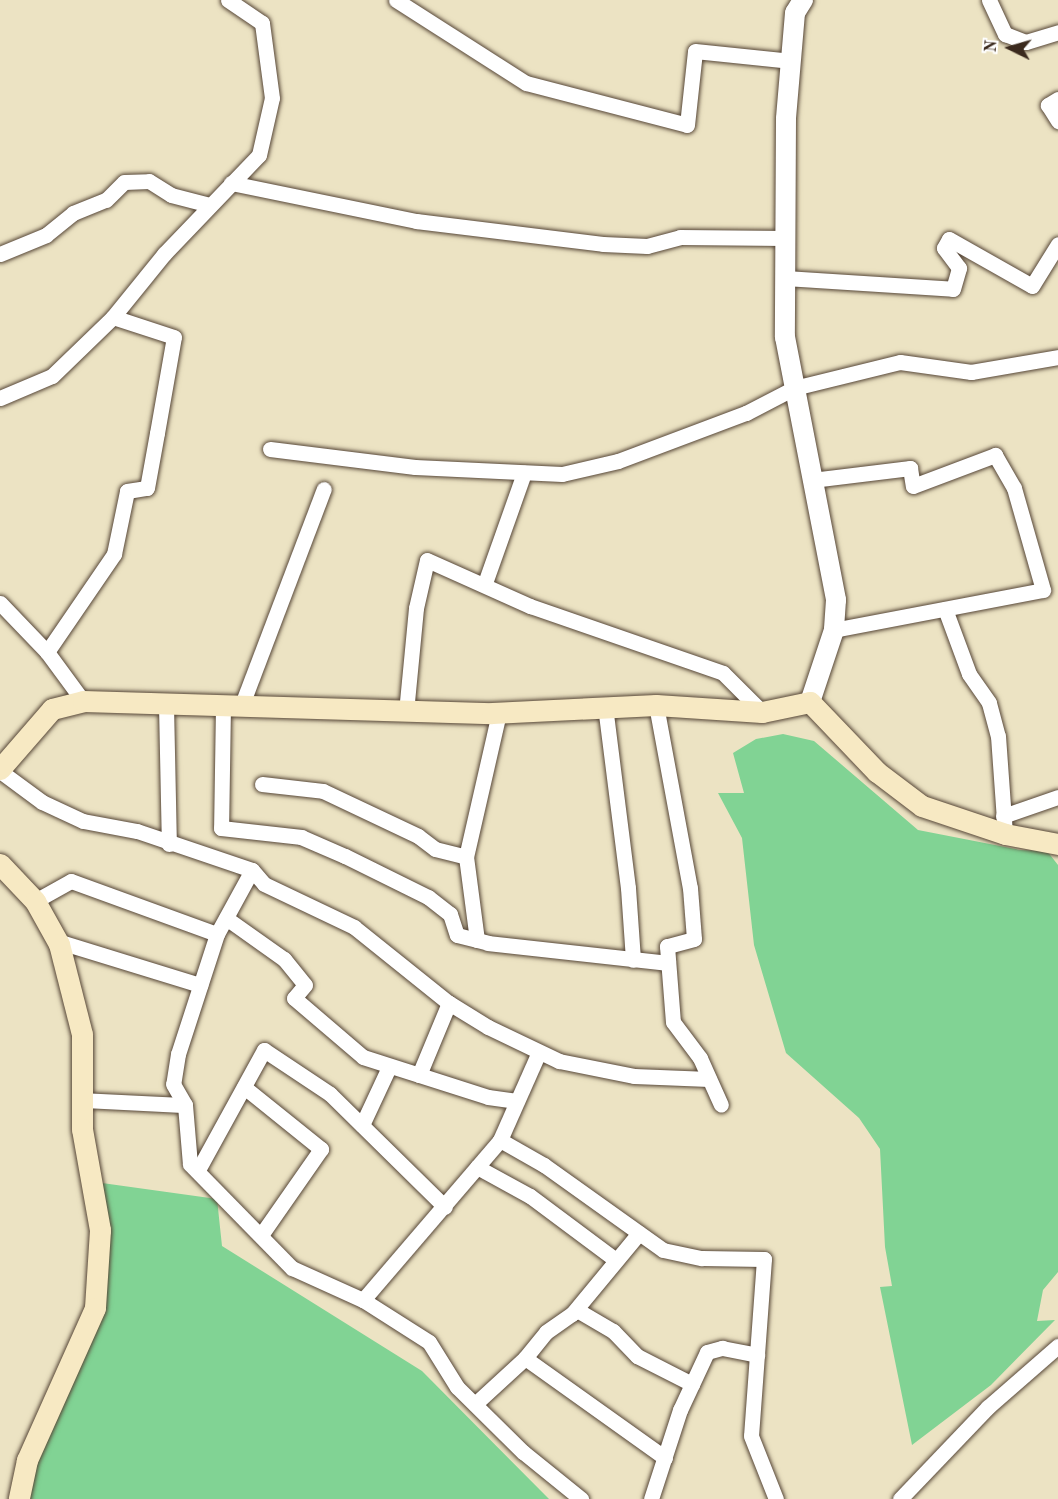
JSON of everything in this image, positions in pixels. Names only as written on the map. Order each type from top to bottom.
[{"type":"main road","points":[[0,770],[52,709],[83,701],[499,713],[656,705],[762,712],[810,702],[877,772],[922,806],[1004,825],[1058,844]]},
{"type":"main road","points":[[0,864],[35,901],[57,941],[82,1034],[82,1129],[100,1230],[95,1308],[27,1460],[19,1499]]},
{"type":"street","points":[[0,398],[52,376],[113,317],[210,205],[259,155],[272,98],[262,23],[228,0]]},
{"type":"street","points":[[396,0],[526,83],[687,125],[696,51],[791,61]]},
{"type":"street","points":[[803,0],[795,13],[786,119],[785,337],[836,600],[834,630],[810,702]]},
{"type":"street","points":[[989,0],[1005,34],[1026,42],[1058,32]]},
{"type":"street","points":[[1058,99],[1048,105],[1058,121]]},
{"type":"street","points":[[0,254],[46,235],[73,213],[106,200],[124,182],[149,182],[171,195],[210,205]]},
{"type":"street","points":[[231,183],[416,221],[603,244],[647,246],[680,237],[786,238]]},
{"type":"street","points":[[785,278],[953,289],[959,268],[944,248],[949,239],[1032,286],[1058,244]]},
{"type":"street","points":[[47,652],[114,554],[127,491],[147,488],[174,337],[113,317]]},
{"type":"street","points":[[270,449],[415,467],[524,474],[562,474],[618,461],[746,413],[794,388],[900,362],[970,372],[1058,357]]},
{"type":"street","points":[[812,480],[910,468],[913,486],[994,455],[1014,488],[1043,590],[834,630]]},
{"type":"street","points":[[485,583],[524,474]]},
{"type":"street","points":[[324,489],[232,707],[221,828],[301,837],[428,897],[450,914],[457,935],[477,940],[668,963]]},
{"type":"street","points":[[406,712],[416,608],[427,560],[485,583],[530,606],[723,673],[762,712]]},
{"type":"street","points":[[0,603],[47,652],[83,701]]},
{"type":"street","points":[[945,609],[969,674],[989,703],[998,736],[1004,825],[1058,797]]},
{"type":"street","points":[[166,705],[169,844]]},
{"type":"street","points":[[656,705],[690,888],[694,939],[667,946],[673,1022],[700,1058],[721,1105]]},
{"type":"street","points":[[605,706],[628,888],[633,960]]},
{"type":"street","points":[[477,940],[466,857],[499,713]]},
{"type":"street","points":[[0,770],[42,802],[83,821],[137,831],[169,844],[252,870],[264,884],[354,927],[450,1003],[559,1061],[634,1076],[709,1079]]},
{"type":"street","points":[[262,784],[323,791],[418,836],[435,849],[466,857]]},
{"type":"street","points":[[252,870],[217,934],[173,1084],[185,1105],[190,1164],[292,1268],[363,1300],[429,1342],[457,1387],[524,1452],[580,1499]]},
{"type":"street","points":[[35,901],[72,881],[217,934]]},
{"type":"street","points":[[226,918],[284,959],[305,985],[294,998],[363,1057],[488,1097],[517,1101]]},
{"type":"street","points":[[57,941],[200,986]]},
{"type":"street","points":[[418,1075],[450,1003]]},
{"type":"street","points":[[198,1170],[264,1050],[330,1094],[445,1207]]},
{"type":"street","points":[[363,1300],[500,1140],[539,1052]]},
{"type":"street","points":[[362,1125],[389,1067]]},
{"type":"street","points":[[244,1087],[321,1149],[261,1235]]},
{"type":"street","points":[[82,1100],[185,1105]]},
{"type":"street","points":[[500,1140],[544,1165],[663,1250],[702,1258],[764,1259],[764,1307],[757,1354],[751,1436],[776,1499]]},
{"type":"street","points":[[477,1167],[530,1197],[616,1260]]},
{"type":"street","points":[[475,1404],[525,1358],[546,1332],[577,1310],[639,1233]]},
{"type":"street","points":[[577,1310],[613,1331],[637,1356],[692,1384]]},
{"type":"street","points":[[900,1499],[988,1407],[1058,1346]]},
{"type":"street","points":[[651,1499],[692,1384],[707,1352],[722,1348],[757,1354]]},
{"type":"street","points":[[525,1358],[664,1458]]},
{"type":"green space","points":[[783,734],[814,741],[918,830],[1020,850],[1047,851],[1058,865],[1058,1272],[1043,1290],[1037,1321],[1055,1320],[991,1385],[912,1445],[880,1287],[892,1286],[885,1247],[880,1149],[859,1118],[786,1053],[754,945],[742,838],[718,793],[744,793],[733,753],[756,739]]},
{"type":"green space","points":[[102,1183],[217,1199],[222,1246],[422,1371],[549,1499],[23,1499],[20,1457],[104,1314]]}]
